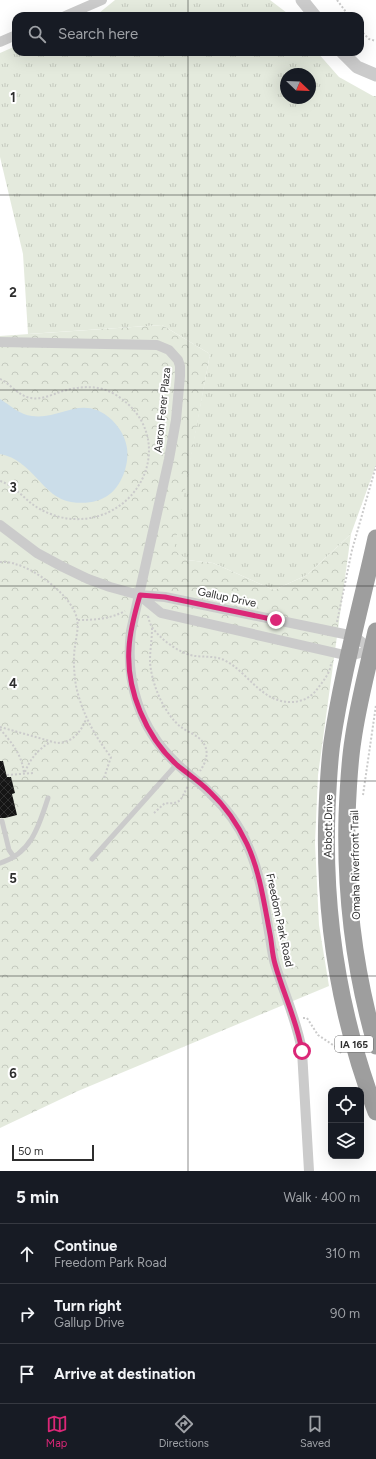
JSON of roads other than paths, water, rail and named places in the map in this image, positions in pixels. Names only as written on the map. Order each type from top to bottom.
[{"type":"highway","name":"Abbott Drive","points":[[376,538],[349,656],[332,743],[327,830],[331,927],[338,975],[354,1045],[376,1112]]},
{"type":"highway","name":"Abbott Drive","points":[[376,631],[353,741],[348,792],[347,840],[348,882],[357,966],[376,1046]]},
{"type":"street","points":[[74,12],[102,0]]},
{"type":"street","points":[[302,0],[312,12]]},
{"type":"street","points":[[0,42],[12,37]]},
{"type":"street","points":[[346,56],[357,67],[376,75]]},
{"type":"street","name":"Aaron Ferer Plaza","points":[[0,342],[157,345],[169,350],[178,360],[180,376],[176,420],[171,451],[140,595]]},
{"type":"street","name":"Gallup Drive","points":[[0,525],[37,553],[63,568],[110,587],[140,595],[165,597],[354,636],[372,650]]},
{"type":"street","name":"Gallup Drive","points":[[140,595],[161,613],[349,656],[372,650]]},
{"type":"street","name":"Freedom Park Road","points":[[140,595],[131,631],[129,648],[129,669],[133,690],[139,709],[147,725],[166,754],[211,793],[224,808],[247,843],[257,868],[275,963],[299,1035],[304,1066],[309,1171]]},
{"type":"lane","points":[[92,859],[177,764]]},
{"type":"lane","points":[[0,863],[14,857],[25,849],[32,841],[38,830],[48,798]]},
{"type":"lane","points":[[2,821],[9,850],[14,857]]},
{"type":"water","points":[[0,399],[19,412],[32,416],[53,415],[72,409],[82,408],[101,412],[112,420],[117,425],[124,437],[127,450],[127,463],[117,487],[112,493],[105,497],[90,502],[81,503],[61,499],[53,494],[21,463],[0,454]]}]
